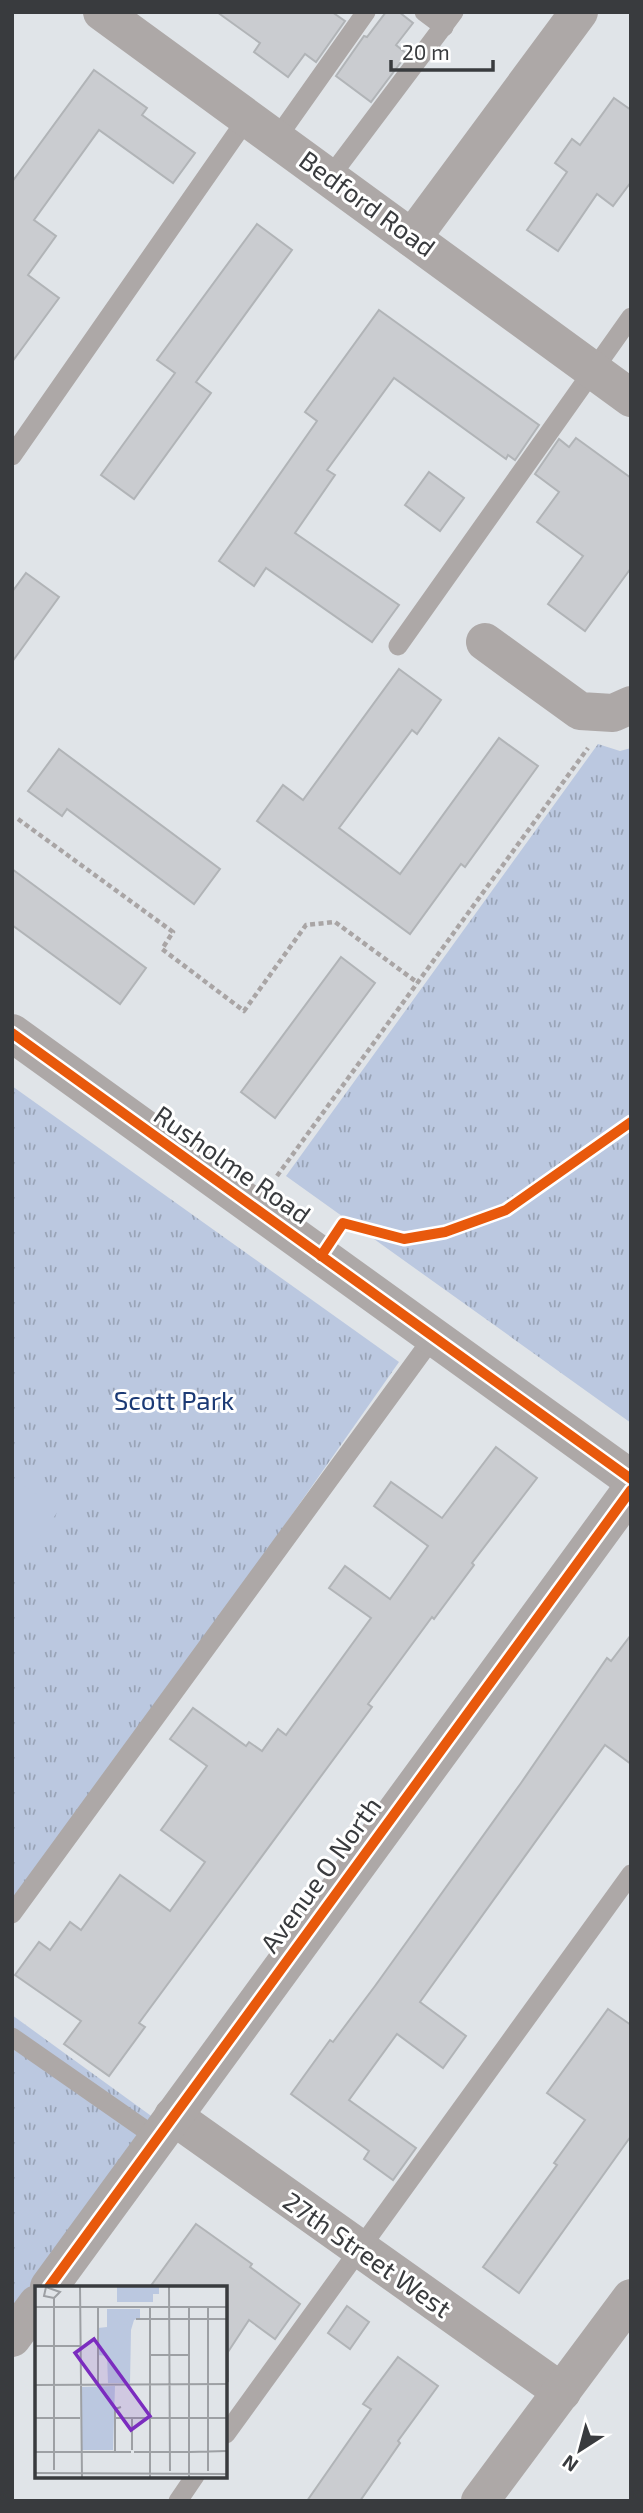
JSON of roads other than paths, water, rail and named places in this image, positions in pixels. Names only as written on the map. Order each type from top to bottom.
[{"type":"street","name":"Bedford Road","points":[[102,12],[631,398]]},
{"type":"street","points":[[412,238],[579,12]]},
{"type":"street","points":[[485,642],[580,711],[622,709]]},
{"type":"street","name":"Rusholme Road","points":[[12,1033],[631,1479]]},
{"type":"street","name":"Avenue O North","points":[[50,2286],[631,1490]]},
{"type":"street","name":"27th Street West","points":[[165,2127],[358,2249],[562,2392]]},
{"type":"street","points":[[480,2501],[631,2298]]},
{"type":"street","points":[[12,2338],[35,2307]]},
{"type":"lane","points":[[12,456],[263,127],[366,12]]},
{"type":"lane","points":[[330,177],[449,19],[424,12]]},
{"type":"lane","points":[[398,646],[631,317]]},
{"type":"lane","points":[[12,1914],[434,1336]]},
{"type":"lane","points":[[228,2431],[631,1874]]},
{"type":"lane","points":[[12,2037],[165,2127]]},
{"type":"lane","points":[[178,2501],[194,2478]]},
{"type":"park label","name":"Scott Park","points":[[174,1401]]}]
